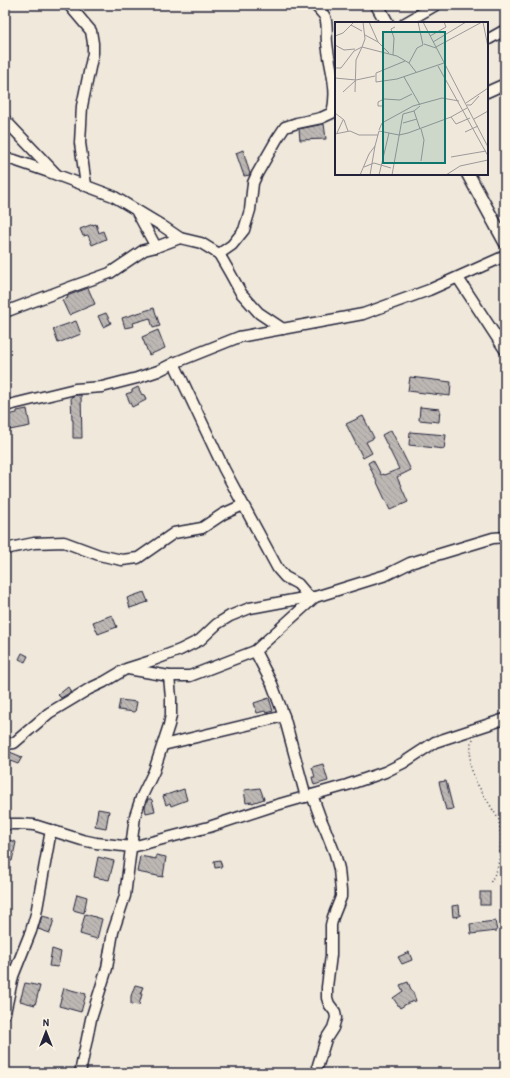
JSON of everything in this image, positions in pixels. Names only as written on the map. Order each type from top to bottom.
[{"type":"main road","points":[[377,5],[386,22]]},
{"type":"main road","points":[[469,175],[505,242]]},
{"type":"street","points":[[70,5],[91,31],[93,43],[93,53],[82,106],[81,121],[80,143],[86,185]]},
{"type":"street","points":[[218,254],[232,245],[244,230],[250,210],[255,179],[277,138],[285,127],[321,118],[332,113],[335,86],[327,43],[326,27],[324,16],[315,5]]},
{"type":"street","points":[[407,22],[436,5]]},
{"type":"street","points":[[488,39],[505,30]]},
{"type":"street","points":[[488,92],[505,84]]},
{"type":"street","points":[[5,120],[57,175]]},
{"type":"street","points":[[5,159],[14,160],[113,196],[180,238],[201,243],[218,254],[241,293],[259,313],[283,329]]},
{"type":"street","points":[[136,210],[156,247]]},
{"type":"street","points":[[5,312],[110,273],[144,250],[180,238]]},
{"type":"street","points":[[5,406],[75,388],[102,387],[120,383],[158,371],[239,337],[362,314],[429,290],[505,256]]},
{"type":"street","points":[[458,278],[505,350]]},
{"type":"street","points":[[174,363],[191,401],[243,505],[278,569],[285,577],[298,584],[312,597]]},
{"type":"street","points":[[5,549],[34,543],[64,542],[99,555],[122,560],[138,558],[174,533],[202,528],[223,514],[243,505]]},
{"type":"street","points":[[5,744],[14,743],[49,713],[88,689],[104,682],[126,669],[180,650],[200,640],[217,624],[230,616],[250,608],[312,597],[386,575],[410,563],[493,538],[505,537]]},
{"type":"street","points":[[126,669],[168,676],[190,676],[255,651],[312,597]]},
{"type":"street","points":[[255,651],[272,684],[284,716],[309,796],[326,830],[339,869],[341,897],[331,925],[331,955],[327,986],[327,998],[329,1004],[335,1012],[336,1018],[333,1028],[326,1039],[318,1065]]},
{"type":"street","points":[[80,1073],[91,1019],[107,968],[113,932],[125,896],[135,816],[163,746],[169,725],[171,715],[171,698],[168,676]]},
{"type":"street","points":[[163,746],[284,716]]},
{"type":"street","points":[[5,823],[34,825],[82,840],[132,847],[209,827],[385,772],[403,763],[435,742],[505,719]]},
{"type":"street","points":[[5,1013],[13,976],[31,931],[36,914],[51,830]]},
{"type":"path","points":[[478,727],[471,743],[470,765],[476,782],[499,820],[500,855],[497,870],[490,883]]},
{"type":"building","points":[[324,124],[326,139],[300,140],[299,129]]},
{"type":"building","points":[[243,150],[250,174],[244,176],[236,153]]},
{"type":"building","points":[[96,224],[99,233],[103,231],[106,239],[92,245],[88,235],[83,236],[80,229]]},
{"type":"building","points":[[88,288],[95,304],[69,315],[62,300],[68,298],[67,296]]},
{"type":"building","points":[[154,308],[160,326],[153,328],[150,318],[133,323],[134,326],[125,328],[122,318]]},
{"type":"building","points":[[106,313],[111,323],[103,327],[98,316]]},
{"type":"building","points":[[76,321],[81,334],[58,343],[53,329]]},
{"type":"building","points":[[158,330],[165,348],[149,355],[142,337]]},
{"type":"building","points":[[410,377],[451,382],[450,396],[408,391]]},
{"type":"building","points":[[138,387],[142,395],[144,394],[146,400],[132,407],[126,394],[132,392],[132,390]]},
{"type":"building","points":[[81,395],[82,438],[73,438],[71,397]]},
{"type":"building","points":[[420,407],[440,409],[439,422],[419,420]]},
{"type":"building","points":[[27,409],[30,426],[10,430],[9,426],[5,427],[5,420],[8,419],[7,415]]},
{"type":"building","points":[[363,416],[374,438],[366,442],[372,453],[363,458],[346,424]]},
{"type":"building","points":[[391,430],[411,470],[397,477],[408,502],[390,510],[368,463],[373,460],[381,475],[399,469],[382,435]]},
{"type":"building","points":[[410,432],[446,435],[444,449],[409,445]]},
{"type":"building","points":[[144,592],[148,602],[130,608],[127,598]]},
{"type":"building","points":[[112,615],[117,627],[98,634],[93,622]]},
{"type":"building","points":[[22,653],[28,656],[25,662],[19,659]]},
{"type":"building","points":[[68,687],[71,692],[61,698],[58,695]]},
{"type":"building","points":[[269,698],[273,711],[257,713],[254,703]]},
{"type":"building","points":[[120,700],[137,702],[135,712],[118,710]]},
{"type":"building","points":[[5,750],[22,757],[18,764],[5,759]]},
{"type":"building","points":[[323,764],[328,781],[314,785],[312,777],[315,777],[312,767]]},
{"type":"building","points":[[446,781],[453,809],[446,810],[439,782]]},
{"type":"building","points":[[260,788],[264,799],[252,803],[246,803],[244,790]]},
{"type":"building","points":[[184,789],[187,800],[171,806],[170,803],[166,805],[163,796]]},
{"type":"building","points":[[148,799],[152,800],[155,811],[146,813],[145,807]]},
{"type":"building","points":[[98,809],[109,811],[106,828],[95,826]]},
{"type":"building","points":[[5,839],[16,842],[12,861],[5,859]]},
{"type":"building","points":[[156,855],[166,857],[163,877],[137,872],[140,856],[156,859]]},
{"type":"building","points":[[98,857],[114,861],[109,880],[94,877]]},
{"type":"building","points":[[220,860],[222,867],[215,868],[214,861]]},
{"type":"building","points":[[480,892],[490,892],[490,905],[480,905]]},
{"type":"building","points":[[77,894],[87,897],[84,913],[73,910]]},
{"type":"building","points":[[459,905],[460,916],[453,917],[452,906]]},
{"type":"building","points":[[85,914],[102,919],[97,939],[80,934]]},
{"type":"building","points":[[42,916],[54,919],[50,933],[38,929]]},
{"type":"building","points":[[495,921],[497,931],[471,934],[470,924]]},
{"type":"building","points":[[52,949],[61,952],[58,967],[49,966]]},
{"type":"building","points":[[409,952],[412,960],[402,964],[398,957]]},
{"type":"building","points":[[408,982],[416,1001],[408,1003],[400,1008],[393,998],[403,991],[400,985]]},
{"type":"building","points":[[25,983],[40,986],[35,1005],[20,1001]]},
{"type":"building","points":[[135,985],[143,987],[140,994],[142,994],[139,1005],[131,1004],[131,996]]},
{"type":"building","points":[[64,988],[86,994],[81,1012],[59,1006]]}]
